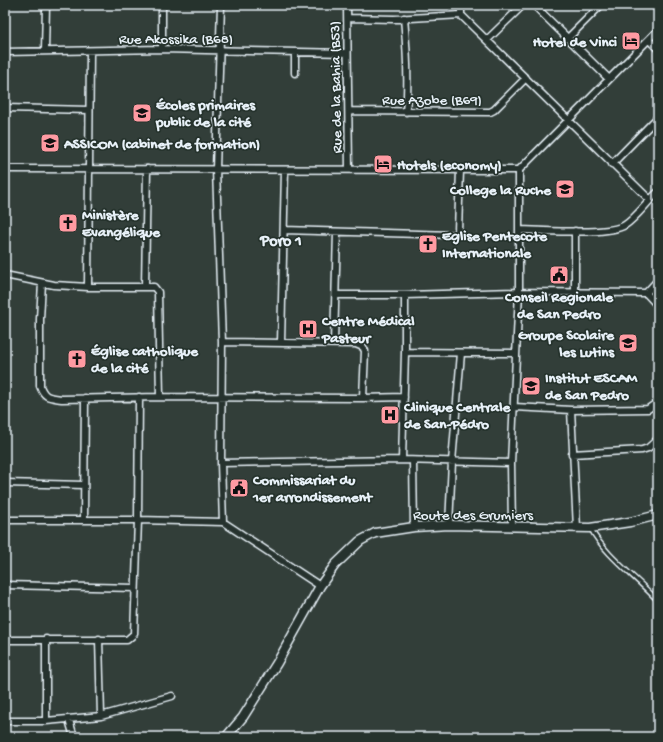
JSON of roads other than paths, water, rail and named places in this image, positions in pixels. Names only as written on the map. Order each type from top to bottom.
[{"type":"main road","name":"Route des Grumiers","points":[[226,737],[243,717],[277,663],[320,586],[334,565],[360,540],[375,532],[414,527],[449,525],[590,528],[630,522],[658,515]]},
{"type":"street","points":[[45,51],[46,5]]},
{"type":"street","points":[[162,5],[162,49]]},
{"type":"street","points":[[222,5],[216,169],[222,342],[221,463],[223,522]]},
{"type":"street","name":"Rue de la Bahia (B53)","points":[[347,5],[349,169]]},
{"type":"street","points":[[461,5],[461,15],[650,200]]},
{"type":"street","points":[[486,40],[523,5]]},
{"type":"street","points":[[534,5],[609,79]]},
{"type":"street","points":[[568,38],[601,5]]},
{"type":"street","points":[[348,18],[404,18],[461,15]]},
{"type":"street","points":[[404,18],[408,63],[408,93],[406,112]]},
{"type":"street","points":[[5,169],[519,170],[658,30]]},
{"type":"street","points":[[649,40],[658,49]]},
{"type":"street","name":"Rue Akossika (B68)","points":[[5,52],[162,49],[347,53]]},
{"type":"street","points":[[88,287],[90,51]]},
{"type":"street","points":[[295,52],[295,73]]},
{"type":"street","name":"Rue Azobe (B69)","points":[[349,112],[490,112],[494,110],[526,78]]},
{"type":"street","points":[[5,108],[90,110]]},
{"type":"street","points":[[612,164],[658,117]]},
{"type":"street","points":[[146,287],[147,169]]},
{"type":"street","points":[[281,343],[285,170]]},
{"type":"street","points":[[284,230],[456,234],[458,231],[460,170]]},
{"type":"street","points":[[512,527],[511,463],[519,292],[519,170]]},
{"type":"street","points":[[519,230],[575,231],[620,227],[627,224],[658,192]]},
{"type":"street","points":[[575,231],[575,292]]},
{"type":"street","points":[[334,343],[337,232]]},
{"type":"street","points":[[5,275],[42,283],[88,287],[154,287],[158,292],[160,397]]},
{"type":"street","points":[[646,293],[658,280]]},
{"type":"street","points":[[42,283],[40,319],[40,386],[42,393],[48,397],[404,397]]},
{"type":"street","points":[[336,295],[519,292],[646,293],[658,306]]},
{"type":"street","points":[[402,460],[405,295]]},
{"type":"street","points":[[222,342],[356,344],[363,347],[365,351],[363,398]]},
{"type":"street","points":[[405,352],[516,353]]},
{"type":"street","points":[[449,525],[452,462],[461,353]]},
{"type":"street","points":[[5,640],[127,640],[134,634],[138,520],[139,397]]},
{"type":"street","points":[[84,520],[85,398]]},
{"type":"street","points":[[514,407],[570,410],[648,409],[658,402]]},
{"type":"street","points":[[570,410],[577,528]]},
{"type":"street","points":[[572,454],[642,450],[648,448],[658,439]]},
{"type":"street","points":[[221,463],[402,460],[511,463]]},
{"type":"street","points":[[413,461],[414,527]]},
{"type":"street","points":[[5,483],[84,485]]},
{"type":"street","points":[[5,520],[138,520],[223,522],[320,586]]},
{"type":"street","points":[[5,585],[135,588]]},
{"type":"street","points":[[46,639],[46,721]]},
{"type":"street","points":[[99,639],[101,716]]},
{"type":"street","points":[[5,721],[69,720],[101,716],[172,696]]},
{"type":"street","points":[[69,720],[74,737]]},
{"type":"lane","points":[[590,528],[609,552],[658,601]]},
{"type":"place","name":"Hotel de Vinci","points":[[631,41]]},
{"type":"place","name":"Écoles primaires public de la cité","points":[[142,113]]},
{"type":"place","name":"ASSICOM (cabinet de formation)","points":[[50,143]]},
{"type":"place","name":"Hotels (economy)","points":[[383,164]]},
{"type":"place","name":"College la Ruche","points":[[565,189]]},
{"type":"place","name":"Ministère Evangélique","points":[[68,223]]},
{"type":"place","name":"Eglise Pentecote Internationale","points":[[428,244]]},
{"type":"place","name":"Conseil Regionale de San Pedro","points":[[559,275]]},
{"type":"place","name":"Centre Médical Pasteur","points":[[308,329]]},
{"type":"place","name":"Groupe Scolaire les Lutins","points":[[628,343]]},
{"type":"place","name":"Église catholique de la cité","points":[[77,359]]},
{"type":"place","name":"Institut ESCAM de San Pedro","points":[[531,386]]},
{"type":"place","name":"Clinique Centrale de San-Pédro","points":[[390,415]]},
{"type":"place","name":"Commissariat du 1er arrondissement","points":[[239,488]]},
{"type":"district","name":"Poro 1","points":[[281,239]]}]
